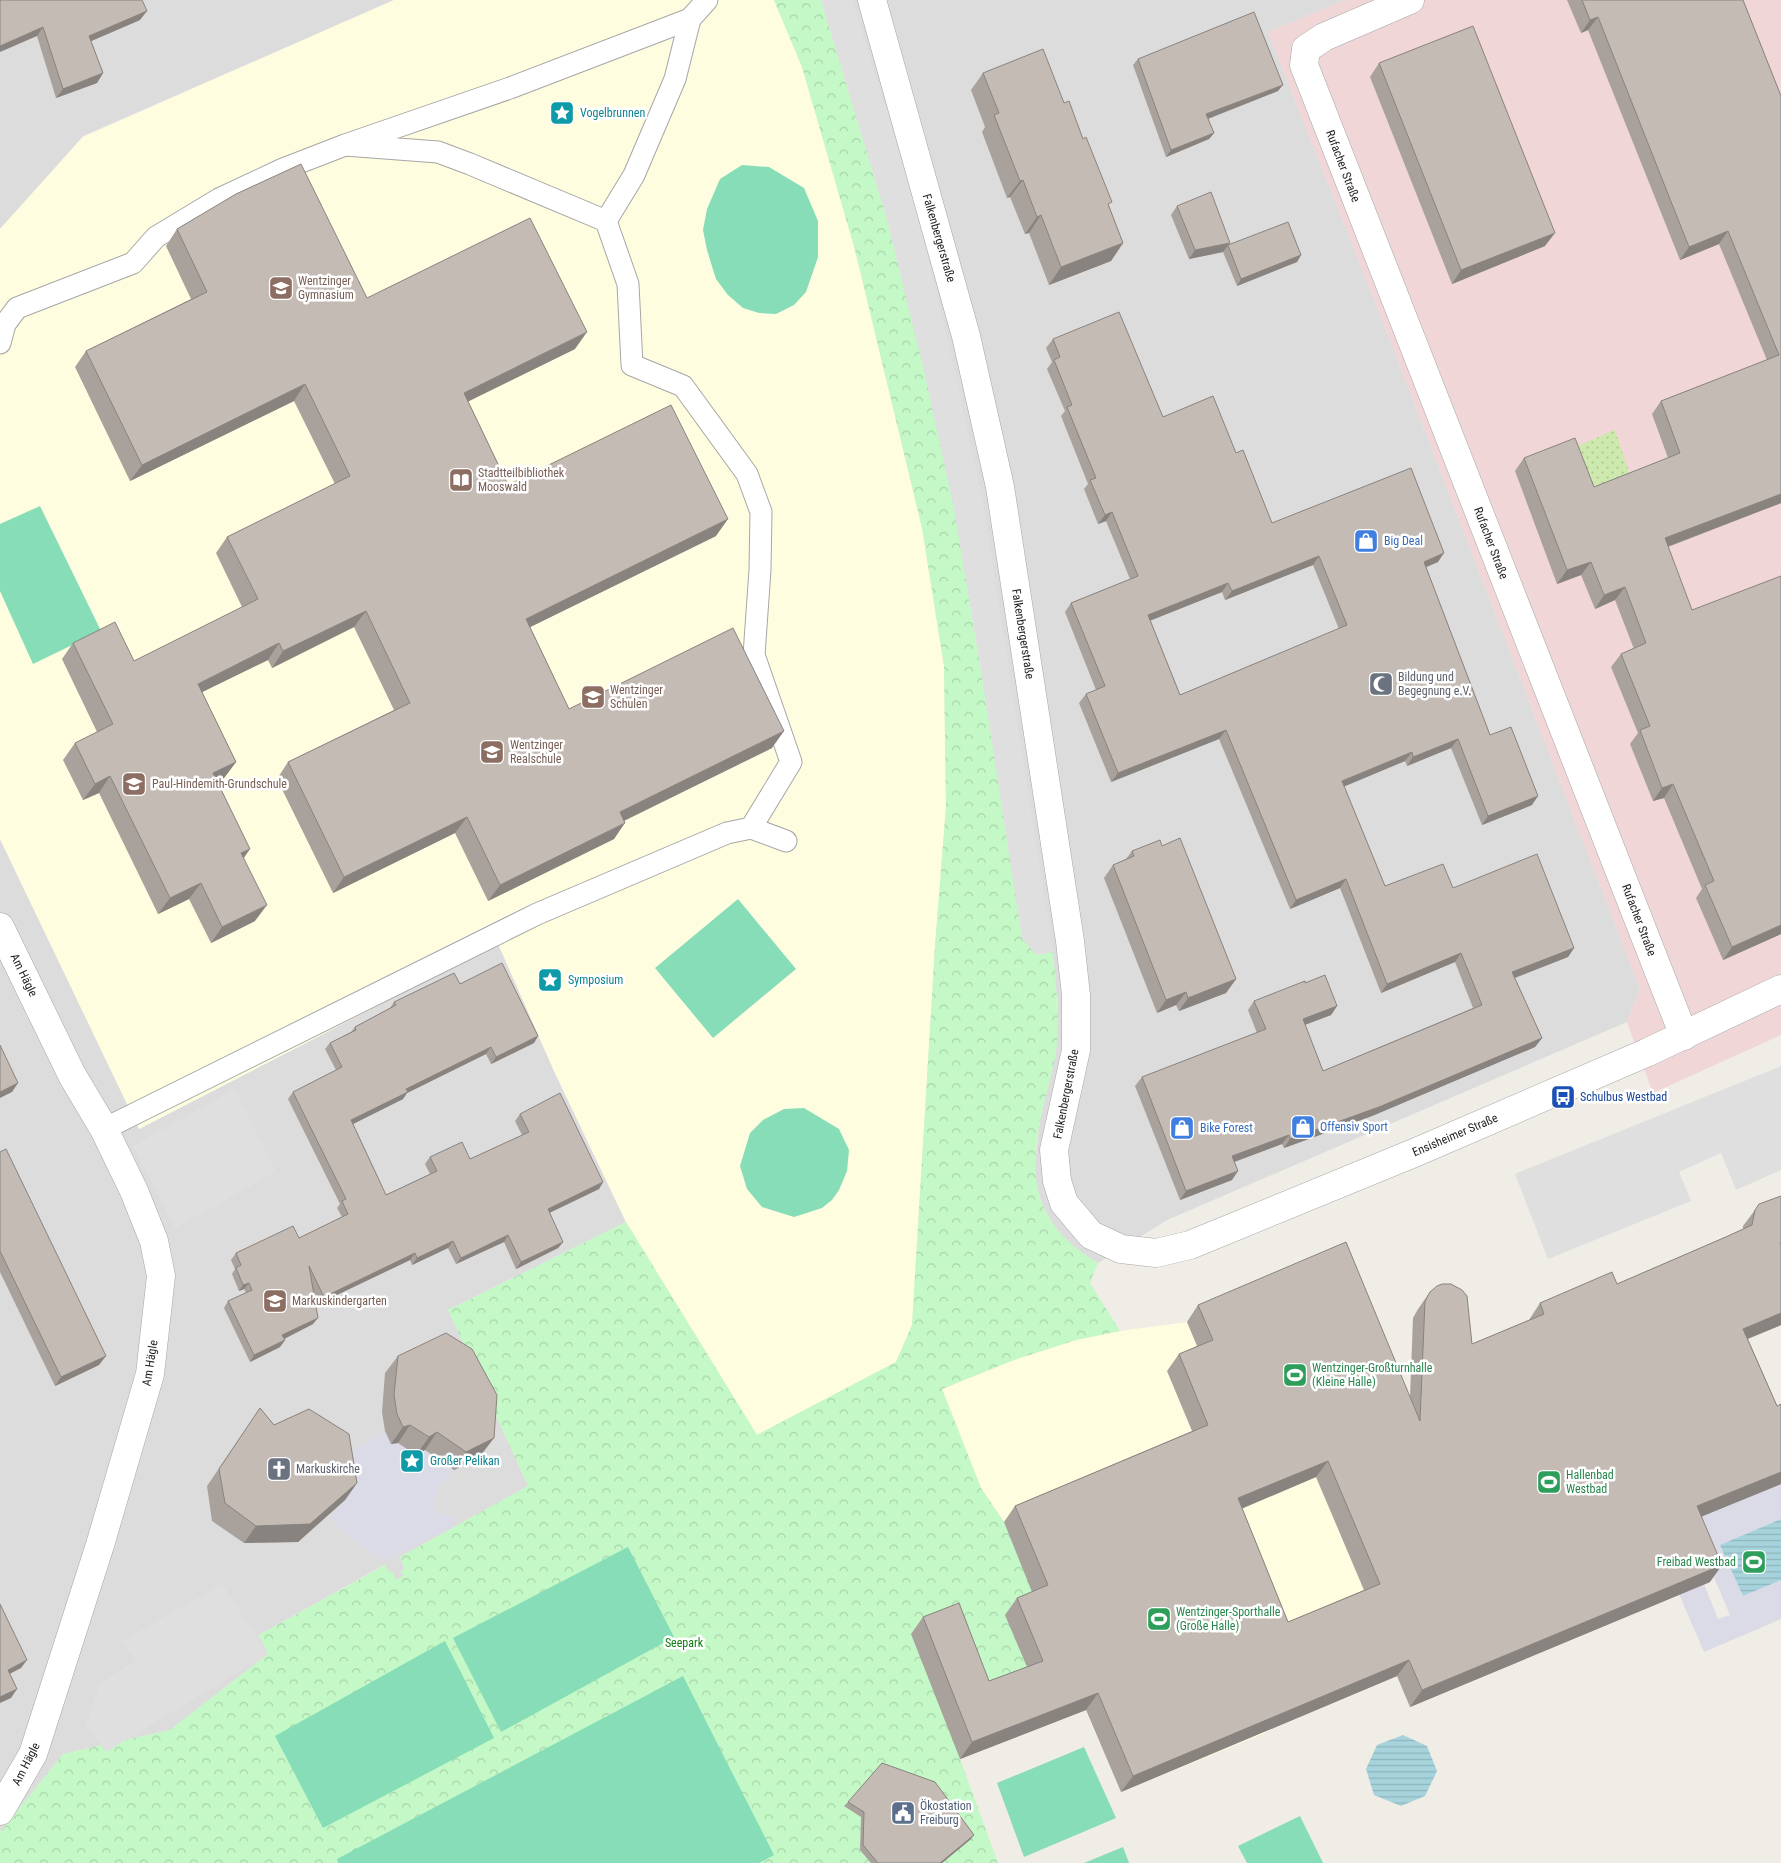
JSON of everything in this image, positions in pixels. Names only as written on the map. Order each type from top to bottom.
[{"type":"street","name":"Falkenbergerstraße","points":[[872,0],[966,336],[1000,487],[1023,631],[1070,941],[1076,995],[1076,1050],[1054,1150],[1057,1181],[1064,1203],[1091,1235],[1121,1249]]},
{"type":"street","name":"Rufacher Straße","points":[[1410,0],[1324,37],[1306,49],[1304,64],[1684,1036]]},
{"type":"street","name":"Am Hägle","points":[[0,927],[72,1075],[104,1129],[134,1192],[154,1241],[161,1276],[150,1374],[100,1545],[33,1754],[0,1811]]},
{"type":"street","name":"Ensisheimer Straße","points":[[1121,1249],[1156,1253],[1190,1245],[1423,1149],[1684,1036],[1781,989]]},
{"type":"lane","points":[[0,343],[5,324],[17,308],[134,263],[156,237],[219,199],[345,145],[510,88],[690,19],[707,0]]},
{"type":"lane","points":[[606,221],[634,175],[675,79],[690,19]]},
{"type":"lane","points":[[345,145],[438,152],[606,221],[628,284],[632,365],[683,386],[748,474],[761,512],[754,655],[791,762],[752,828]]},
{"type":"lane","points":[[104,1129],[537,914],[727,833],[752,828],[786,841]]},
{"type":"shaded area","points":[[0,0],[394,0],[83,136],[0,229]]},
{"type":"shaded area","name":"Wentzinger Schulen","points":[[394,0],[774,0],[802,67],[855,250],[922,528],[944,666],[946,806],[935,946],[912,1325],[896,1362],[757,1435],[626,1222],[554,1071],[498,944],[139,1129],[0,839],[0,229],[83,137]]},
{"type":"shaded area","points":[[821,0],[1345,0],[1268,32],[1381,317],[1640,989],[1627,1022],[1167,1220],[1098,1263],[1078,1252],[1062,1237],[1042,1204],[1036,1185],[1035,1162],[1040,1120],[1055,1057],[1058,1000],[887,219]]},
{"type":"shaded area","points":[[821,0],[852,0],[917,210],[983,502],[1053,952],[1037,955],[1022,939],[954,508],[924,370],[887,219]]},
{"type":"shaded area","points":[[1345,0],[1781,0],[1781,1035],[1653,1093],[1627,1022],[1640,989],[1381,317],[1268,32]]},
{"type":"shaded area","points":[[0,839],[139,1129],[498,943],[554,1071],[626,1222],[448,1310],[528,1486],[400,1557],[405,1570],[404,1576],[396,1580],[392,1571],[389,1573],[384,1565],[259,1635],[268,1654],[170,1730],[63,1754],[0,1832]]},
{"type":"shaded area","points":[[1781,1066],[1781,1170],[1736,1190],[1721,1153],[1679,1172],[1691,1201],[1548,1259],[1515,1174]]},
{"type":"shaded area","points":[[235,1089],[276,1172],[175,1228],[133,1146]]},
{"type":"shaded area","points":[[1241,1299],[1368,1600],[1265,1733],[1121,1792],[1004,1522],[981,1488],[942,1389],[1014,1360],[1076,1340],[1120,1331],[1187,1322]]},
{"type":"shaded area","points":[[385,1431],[404,1441],[429,1448],[454,1470],[437,1489],[434,1510],[453,1517],[454,1527],[386,1560],[378,1557],[348,1537],[329,1517],[345,1500],[348,1453]]},
{"type":"shaded area","points":[[1781,1484],[1781,1519],[1721,1545],[1743,1596],[1781,1580],[1781,1619],[1704,1652],[1679,1594],[1704,1584],[1718,1619],[1730,1615],[1703,1552],[1686,1523]]},
{"type":"shaded area","points":[[222,1584],[268,1654],[106,1752],[86,1726],[100,1683],[135,1661],[123,1641]]},
{"type":"green space","name":"Seepark","points":[[774,0],[821,0],[887,219],[924,370],[954,508],[982,677],[1037,955],[1053,952],[1058,1031],[1053,1066],[1036,1144],[1035,1166],[1037,1185],[1042,1203],[1050,1220],[1078,1250],[1098,1263],[1090,1283],[1120,1331],[1076,1340],[1014,1360],[942,1389],[981,1488],[1004,1522],[1086,1710],[960,1759],[998,1863],[0,1863],[0,1832],[63,1754],[170,1730],[268,1654],[259,1635],[385,1565],[389,1573],[392,1571],[396,1580],[403,1576],[401,1571],[405,1569],[400,1557],[528,1486],[448,1310],[626,1222],[757,1435],[896,1362],[912,1325],[935,946],[946,806],[944,666],[922,528],[855,250],[802,67]]},
{"type":"green space","points":[[742,165],[769,167],[804,188],[818,221],[818,257],[806,292],[794,305],[776,314],[759,313],[743,308],[728,295],[716,279],[707,250],[703,230],[707,209],[720,179]]},
{"type":"green space","points":[[1615,430],[1632,481],[1617,578],[1566,451]]},
{"type":"green space","points":[[40,506],[101,631],[33,664],[0,591],[0,524]]},
{"type":"green space","points":[[738,899],[796,969],[713,1038],[655,968]]},
{"type":"green space","points":[[804,1108],[839,1129],[849,1150],[847,1171],[839,1190],[832,1200],[822,1208],[794,1217],[762,1207],[747,1189],[740,1166],[750,1133],[763,1120],[784,1109]]},
{"type":"green space","points":[[628,1547],[674,1637],[501,1732],[453,1638]]},
{"type":"green space","points":[[445,1641],[494,1738],[323,1828],[275,1736]]},
{"type":"green space","points":[[683,1676],[774,1855],[759,1863],[338,1863],[337,1859]]},
{"type":"green space","points":[[1084,1747],[1116,1818],[1024,1857],[997,1783]]},
{"type":"green space","points":[[1300,1816],[1323,1863],[1247,1863],[1238,1846]]},
{"type":"green space","points":[[1123,1847],[1129,1863],[1084,1863]]},
{"type":"water","name":"Freibad Westbad","points":[[1781,1519],[1781,1580],[1743,1596],[1720,1545]]},
{"type":"water","points":[[1403,1735],[1427,1746],[1437,1771],[1425,1796],[1401,1806],[1374,1795],[1366,1769],[1377,1745]]},
{"type":"building","points":[[0,0],[142,0],[147,11],[89,36],[103,73],[63,89],[43,27],[0,46]]},
{"type":"building","points":[[1582,0],[1743,0],[1781,96],[1781,494],[1665,538],[1692,610],[1781,576],[1781,925],[1732,947],[1705,885],[1714,881],[1673,784],[1662,788],[1640,730],[1650,726],[1621,654],[1646,643],[1625,587],[1604,595],[1591,562],[1567,570],[1524,458],[1575,438],[1594,487],[1680,453],[1661,401],[1779,355],[1728,231],[1689,247],[1598,17],[1590,20]]},
{"type":"building","points":[[1254,12],[1283,85],[1206,114],[1214,133],[1171,150],[1138,59]]},
{"type":"building","points":[[1473,26],[1555,233],[1461,270],[1379,63]]},
{"type":"building","points":[[1043,49],[1064,103],[1069,101],[1083,139],[1086,137],[1112,202],[1108,204],[1123,243],[1061,267],[1041,215],[1037,217],[1023,180],[1020,181],[994,115],[999,113],[983,73]]},
{"type":"building","points":[[301,164],[367,298],[530,218],[587,332],[464,393],[508,485],[671,405],[728,519],[526,619],[569,709],[733,628],[784,731],[620,812],[625,823],[500,885],[467,817],[344,877],[288,762],[410,703],[366,611],[283,651],[279,643],[198,684],[236,762],[213,773],[250,849],[241,853],[267,905],[222,927],[201,883],[170,898],[110,776],[95,784],[75,743],[113,724],[73,643],[115,622],[134,661],[258,599],[227,537],[350,476],[305,384],[142,465],[86,351],[207,292],[177,229],[236,194]]},
{"type":"building","points":[[1211,192],[1230,243],[1195,250],[1177,206]]},
{"type":"building","points":[[1288,222],[1301,255],[1241,279],[1228,245]]},
{"type":"building","points":[[1119,312],[1163,417],[1213,396],[1236,453],[1243,450],[1272,523],[1411,468],[1444,553],[1424,562],[1490,735],[1511,727],[1538,796],[1488,816],[1458,739],[1413,757],[1412,752],[1342,781],[1385,886],[1443,864],[1453,888],[1537,854],[1574,948],[1512,972],[1542,1038],[1379,1107],[1290,1139],[1289,1135],[1232,1156],[1238,1171],[1186,1191],[1142,1077],[1266,1029],[1254,1001],[1325,975],[1337,1006],[1303,1019],[1323,1071],[1482,1005],[1461,953],[1387,984],[1346,879],[1296,900],[1226,730],[1118,773],[1086,694],[1105,686],[1071,603],[1138,576],[1112,512],[1105,515],[1090,480],[1096,478],[1067,407],[1072,405],[1054,360],[1060,357],[1053,339]],"holes":[[[1319,556],[1347,625],[1180,695],[1148,615],[1228,583],[1232,591]]]},
{"type":"building","points":[[1180,838],[1236,979],[1188,998],[1186,992],[1166,1000],[1113,865],[1134,856],[1132,851],[1160,840],[1162,846]]},
{"type":"building","points":[[502,963],[538,1036],[496,1057],[491,1047],[406,1089],[408,1092],[351,1120],[386,1195],[437,1171],[430,1157],[462,1142],[470,1159],[529,1132],[520,1114],[560,1093],[603,1182],[548,1209],[563,1242],[521,1262],[508,1235],[461,1258],[453,1241],[417,1258],[415,1253],[324,1297],[309,1266],[318,1318],[282,1335],[285,1340],[254,1355],[228,1301],[252,1290],[249,1283],[243,1285],[236,1268],[241,1265],[236,1253],[293,1226],[299,1238],[348,1214],[342,1201],[346,1199],[293,1092],[342,1067],[330,1043],[356,1030],[355,1027],[396,1005],[394,1002],[454,973],[460,984]]},
{"type":"building","points":[[0,1045],[18,1083],[0,1092]]},
{"type":"building","points":[[6,1149],[106,1356],[61,1377],[0,1251],[0,1152]]},
{"type":"building","points":[[1781,1196],[1781,1313],[1743,1329],[1777,1406],[1781,1404],[1781,1472],[1697,1506],[1722,1565],[1422,1690],[1409,1660],[1133,1776],[1098,1693],[972,1742],[923,1617],[959,1603],[989,1681],[1043,1661],[1017,1598],[1048,1585],[1015,1506],[1208,1425],[1179,1354],[1213,1340],[1198,1305],[1346,1242],[1420,1421],[1425,1301],[1430,1292],[1437,1286],[1451,1284],[1462,1290],[1467,1296],[1472,1344],[1544,1314],[1540,1303],[1612,1272],[1617,1284],[1752,1225],[1755,1210],[1759,1204]],"holes":[[[1328,1461],[1380,1584],[1288,1622],[1238,1498]]]},
{"type":"building","points":[[446,1333],[472,1349],[497,1395],[494,1438],[466,1452],[437,1432],[429,1437],[410,1425],[403,1427],[397,1414],[394,1395],[398,1356]]},
{"type":"building","name":"Markuskirche","points":[[260,1408],[274,1425],[309,1409],[349,1434],[357,1483],[310,1524],[256,1526],[225,1503],[219,1469]]},
{"type":"building","points":[[0,1604],[27,1660],[8,1670],[17,1689],[0,1697]]},
{"type":"building","name":"Ökostation Freiburg","points":[[882,1763],[935,1782],[974,1835],[940,1863],[878,1863],[863,1845],[864,1812],[848,1802]]},
{"type":"place","name":"Vogelbrunnen","points":[[562,113]]},
{"type":"place","name":"Wentzinger Gymnasium","points":[[281,288]]},
{"type":"place","name":"Stadtteilbibliothek Mooswald","points":[[461,480]]},
{"type":"place","name":"Big Deal","points":[[1366,541]]},
{"type":"place","name":"Bildung und Begegnung e.V.","points":[[1381,684]]},
{"type":"place","name":"Wentzinger Schulen","points":[[593,697]]},
{"type":"place","name":"Wentzinger Realschule","points":[[492,752]]},
{"type":"place","name":"Paul-Hindemith-Grundschule","points":[[134,784]]},
{"type":"place","name":"Symposium","points":[[550,980]]},
{"type":"place","name":"Schulbus Westbad","points":[[1563,1097]]},
{"type":"place","name":"Offensiv Sport","points":[[1303,1127]]},
{"type":"place","name":"Bike Forest","points":[[1182,1128]]},
{"type":"place","name":"Markuskindergarten","points":[[275,1301]]},
{"type":"place","name":"Wentzinger-Großturnhalle (Kleine Halle)","points":[[1295,1375]]},
{"type":"place","name":"Großer Pelikan","points":[[412,1461]]},
{"type":"place","name":"Markuskirche","points":[[279,1469]]},
{"type":"place","name":"Hallenbad Westbad","points":[[1549,1482]]},
{"type":"place","name":"Freibad Westbad","points":[[1754,1562]]},
{"type":"place","name":"Wentzinger-Sporthalle (Große Halle)","points":[[1159,1619]]},
{"type":"place","name":"Ökostation Freiburg","points":[[903,1813]]}]
